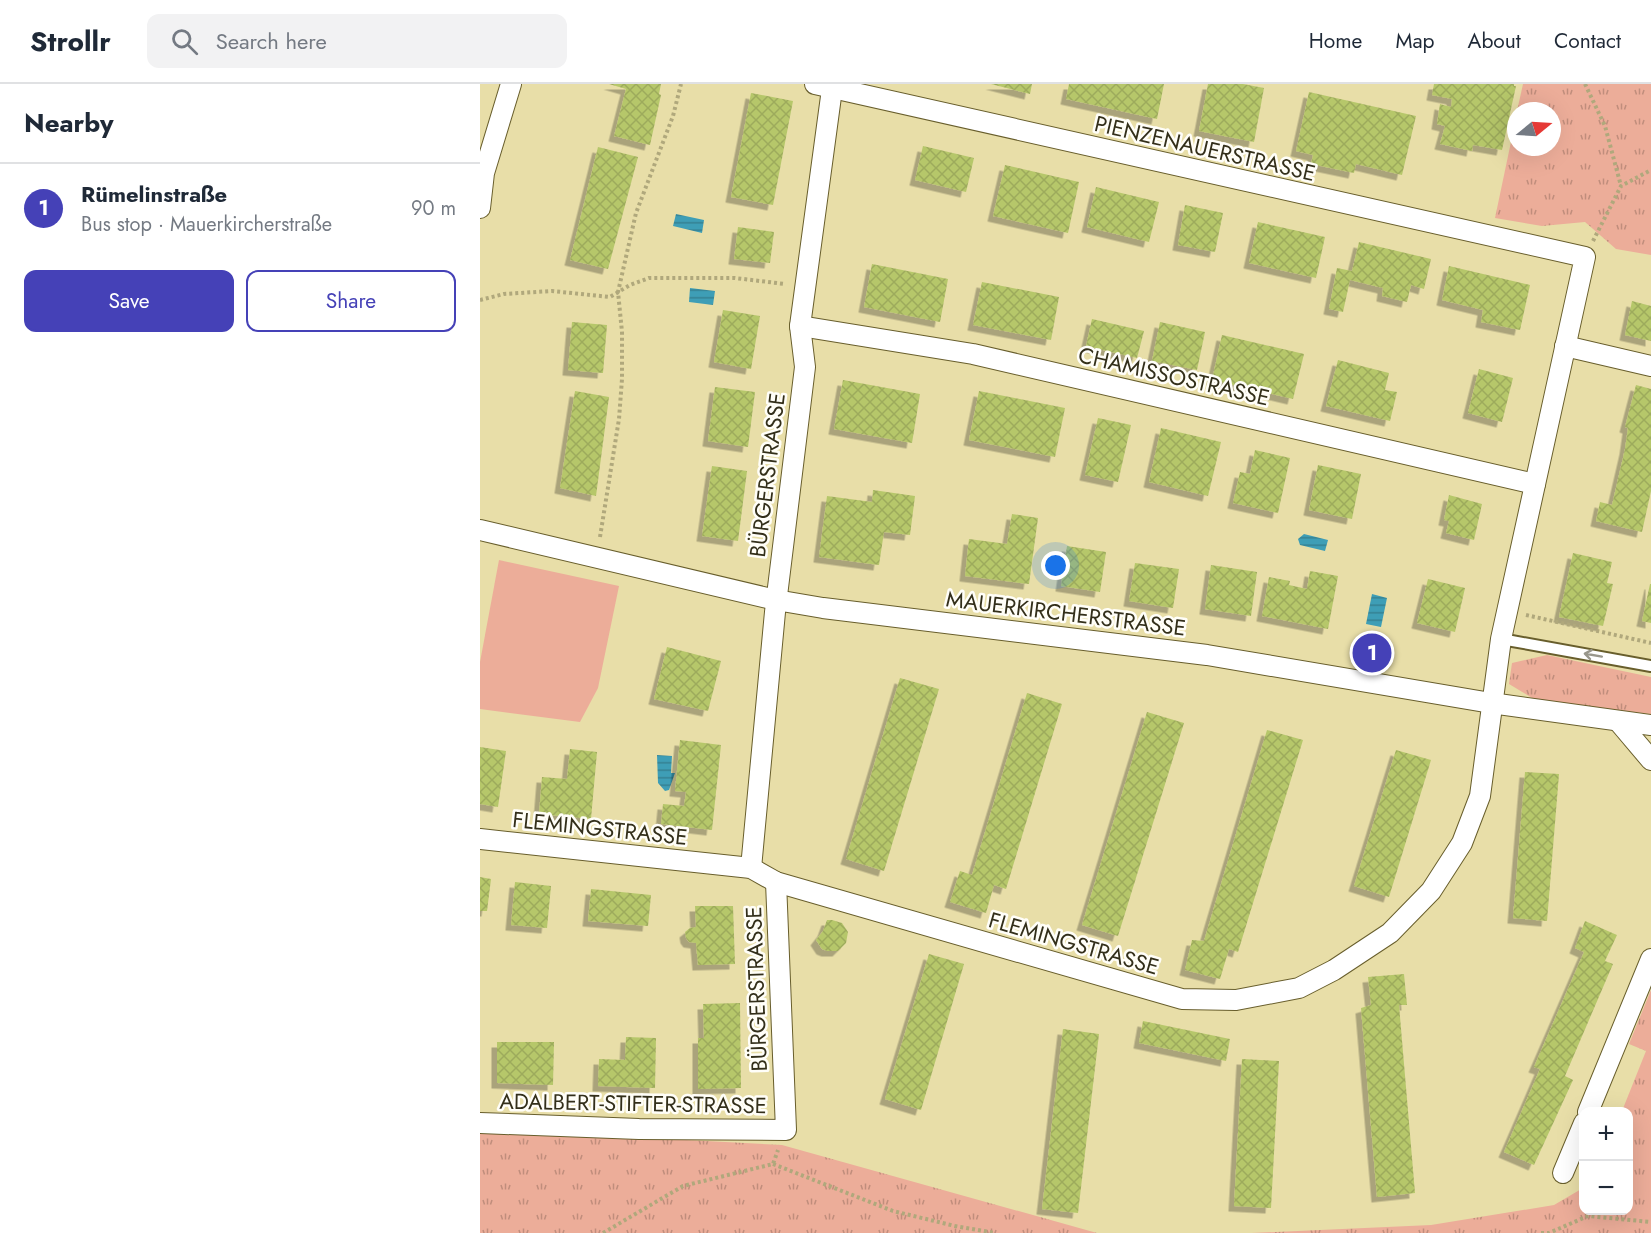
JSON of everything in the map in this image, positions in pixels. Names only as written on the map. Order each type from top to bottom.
[{"type":"street","points":[[480,208],[484,173],[511,84]]},
{"type":"street","name":"PIENZENAUERSTRASSE","points":[[823,86],[1585,257]]},
{"type":"street","name":"BÜRGERSTRASSE","points":[[751,868],[776,600],[805,367],[800,326],[823,86]]},
{"type":"street","name":"FLEMINGSTRASSE","points":[[480,839],[751,868],[776,882],[1182,999],[1236,999],[1299,988],[1334,970],[1390,933],[1431,891],[1462,843],[1480,796],[1501,639],[1585,257]]},
{"type":"street","name":"CHAMISSOSTRASSE","points":[[800,326],[973,354],[1535,484]]},
{"type":"street","points":[[1565,345],[1651,366]]},
{"type":"street","name":"MAUERKIRCHERSTRASSE","points":[[480,530],[776,600],[1207,655],[1491,703],[1651,725]]},
{"type":"street","points":[[1618,721],[1651,760]]},
{"type":"street","name":"BÜRGERSTRASSE","points":[[776,882],[786,1130]]},
{"type":"street","points":[[1590,1107],[1651,959]]},
{"type":"street","name":"ADALBERT-STIFTER-STRASSE","points":[[480,1123],[639,1129],[786,1130]]},
{"type":"street","points":[[1563,1173],[1579,1135]]},
{"type":"lane","points":[[1501,639],[1651,666]]},
{"type":"path","points":[[596,557],[619,419],[622,332],[618,292],[636,213],[673,116],[681,84]]},
{"type":"path","points":[[1585,84],[1605,126],[1621,186]]},
{"type":"path","points":[[1585,257],[1621,186],[1651,170]]},
{"type":"path","points":[[480,300],[504,294],[552,291],[610,297],[630,285],[649,278],[735,278],[805,286]]},
{"type":"path","points":[[1507,611],[1651,643]]},
{"type":"path","points":[[773,1164],[786,1130]]},
{"type":"path","points":[[603,1233],[682,1186],[773,1164],[892,1211],[995,1233]]},
{"type":"path","points":[[1541,1233],[1550,1233],[1588,1216],[1651,1222]]},
{"type":"green space","points":[[1523,84],[1651,84],[1651,255],[1616,249],[1585,222],[1542,226],[1495,218],[1508,156],[1561,156],[1561,102],[1519,102]]},
{"type":"green space","points":[[499,560],[619,586],[598,688],[580,722],[480,709],[480,662]]},
{"type":"green space","points":[[1547,655],[1651,677],[1651,714],[1537,701],[1509,684],[1512,663]]},
{"type":"green space","points":[[1651,990],[1651,1233],[1251,1233],[1431,1225],[1554,1205],[1579,1190],[1579,1215],[1633,1215],[1633,1107],[1624,1107],[1646,1051],[1629,1044]]},
{"type":"green space","points":[[480,1133],[589,1135],[782,1145],[1097,1233],[480,1233]]},
{"type":"water","points":[[676,214],[704,220],[702,233],[673,226]]},
{"type":"water","points":[[690,288],[715,291],[713,305],[689,302]]},
{"type":"water","points":[[1304,534],[1328,540],[1325,551],[1300,545],[1298,539]]},
{"type":"water","points":[[1372,594],[1387,598],[1381,627],[1366,624]]},
{"type":"water","points":[[657,755],[672,756],[671,773],[675,773],[669,790],[665,791],[658,783]]},
{"type":"building","points":[[609,84],[661,84],[659,94],[661,95],[650,145],[614,136],[626,89]]},
{"type":"building","points":[[991,84],[1032,84],[1030,94]]},
{"type":"building","points":[[1069,84],[1164,84],[1157,119],[1066,99]]},
{"type":"building","points":[[1208,84],[1243,84],[1264,88],[1254,142],[1199,131]]},
{"type":"building","points":[[1434,84],[1514,84],[1516,86],[1512,102],[1507,102],[1507,127],[1502,150],[1473,145],[1472,151],[1440,144],[1445,126],[1437,124],[1440,104],[1451,107],[1452,99],[1432,95]]},
{"type":"building","points":[[1309,92],[1416,116],[1402,175],[1356,164],[1354,173],[1311,164],[1313,155],[1296,151]]},
{"type":"building","points":[[751,93],[793,101],[773,205],[731,197]]},
{"type":"building","points":[[923,146],[974,158],[966,192],[915,180]]},
{"type":"building","points":[[598,147],[638,157],[608,269],[570,260]]},
{"type":"building","points":[[1005,165],[1079,182],[1068,233],[993,216]]},
{"type":"building","points":[[1096,187],[1159,202],[1149,242],[1087,227]]},
{"type":"building","points":[[1185,205],[1223,213],[1215,252],[1178,245]]},
{"type":"building","points":[[1258,222],[1325,237],[1316,278],[1249,263]]},
{"type":"building","points":[[738,227],[774,232],[770,263],[734,259]]},
{"type":"building","points":[[1359,242],[1431,259],[1424,289],[1411,285],[1407,302],[1382,296],[1383,288],[1350,280],[1343,312],[1329,309],[1337,268],[1352,271]]},
{"type":"building","points":[[872,264],[948,279],[940,322],[864,307]]},
{"type":"building","points":[[1449,266],[1530,285],[1520,330],[1481,322],[1483,310],[1442,300]]},
{"type":"building","points":[[982,282],[1059,297],[1051,340],[973,325]]},
{"type":"building","points":[[1632,301],[1651,306],[1651,341],[1625,335]]},
{"type":"building","points":[[723,310],[760,316],[751,369],[714,362]]},
{"type":"building","points":[[1092,319],[1144,331],[1137,358],[1086,346]]},
{"type":"building","points":[[572,322],[607,325],[603,373],[568,370]]},
{"type":"building","points":[[1160,322],[1205,332],[1197,370],[1152,361]]},
{"type":"building","points":[[1222,335],[1304,354],[1293,399],[1212,380]]},
{"type":"building","points":[[1338,360],[1389,373],[1385,390],[1397,392],[1390,421],[1326,406]]},
{"type":"building","points":[[1479,369],[1513,378],[1502,422],[1468,413]]},
{"type":"building","points":[[843,380],[920,394],[912,443],[834,429]]},
{"type":"building","points":[[1636,385],[1651,389],[1651,491],[1642,532],[1596,521],[1600,502],[1612,505],[1625,449],[1628,428],[1625,427]]},
{"type":"building","points":[[715,387],[755,392],[748,447],[708,441]]},
{"type":"building","points":[[575,391],[609,397],[596,496],[560,488]]},
{"type":"building","points":[[979,391],[1065,408],[1055,457],[969,440]]},
{"type":"building","points":[[1098,418],[1131,425],[1118,482],[1085,475]]},
{"type":"building","points":[[1161,428],[1221,442],[1208,496],[1149,482]]},
{"type":"building","points":[[1255,450],[1290,458],[1278,513],[1233,503],[1240,472],[1250,474]]},
{"type":"building","points":[[1318,465],[1361,474],[1352,519],[1309,510]]},
{"type":"building","points":[[712,466],[747,471],[738,541],[702,536]]},
{"type":"building","points":[[873,490],[915,496],[910,535],[884,532],[879,565],[819,557],[827,496],[872,502]]},
{"type":"building","points":[[1449,495],[1482,504],[1474,540],[1446,533],[1449,521],[1444,520]]},
{"type":"building","points":[[1012,514],[1038,518],[1029,584],[965,576],[969,539],[1007,544]]},
{"type":"building","points":[[1067,546],[1106,552],[1100,592],[1061,586]]},
{"type":"building","points":[[1573,553],[1612,562],[1607,583],[1613,584],[1603,626],[1559,617]]},
{"type":"building","points":[[1135,563],[1179,569],[1173,608],[1129,601]]},
{"type":"building","points":[[1211,565],[1257,572],[1251,616],[1205,609]]},
{"type":"building","points":[[1310,571],[1338,576],[1328,629],[1262,616],[1269,577],[1290,581],[1289,585],[1307,589]]},
{"type":"building","points":[[1428,579],[1465,588],[1455,632],[1417,623]]},
{"type":"building","points":[[1651,584],[1651,623],[1642,621]]},
{"type":"building","points":[[667,647],[721,661],[708,711],[654,699]]},
{"type":"building","points":[[900,678],[939,689],[884,871],[846,859]]},
{"type":"building","points":[[1027,693],[1062,704],[1006,889],[994,885],[986,913],[950,902],[960,871],[972,875]]},
{"type":"building","points":[[1147,712],[1184,723],[1118,936],[1082,925]]},
{"type":"building","points":[[1267,730],[1303,740],[1238,952],[1229,949],[1220,979],[1185,970],[1192,940],[1204,941]]},
{"type":"building","points":[[680,740],[721,745],[712,830],[661,824],[663,804],[684,806],[686,792],[675,791]]},
{"type":"building","points":[[480,747],[506,751],[498,807],[480,804]]},
{"type":"building","points":[[570,749],[597,752],[591,819],[539,814],[542,777],[567,779]]},
{"type":"building","points":[[1396,750],[1431,760],[1389,897],[1354,886]]},
{"type":"building","points":[[1525,772],[1559,774],[1547,921],[1513,918]]},
{"type":"building","points":[[480,877],[491,879],[487,911],[480,911]]},
{"type":"building","points":[[515,882],[551,886],[547,928],[511,925]]},
{"type":"building","points":[[591,889],[651,895],[648,926],[588,921]]},
{"type":"building","points":[[695,906],[733,906],[735,964],[698,965],[696,943],[689,942],[685,932],[696,927]]},
{"type":"building","points":[[827,920],[842,923],[848,932],[846,943],[838,951],[822,949],[816,940]]},
{"type":"building","points":[[1585,921],[1617,935],[1605,961],[1613,964],[1565,1076],[1573,1080],[1534,1165],[1504,1152],[1540,1069],[1534,1067],[1584,952],[1575,948]]},
{"type":"building","points":[[929,954],[964,964],[921,1110],[885,1099]]},
{"type":"building","points":[[1404,974],[1407,1005],[1399,1005],[1415,1193],[1377,1197],[1361,1008],[1371,1005],[1368,977]]},
{"type":"building","points":[[740,1003],[741,1088],[698,1089],[698,1038],[704,1038],[703,1004]]},
{"type":"building","points":[[1143,1021],[1230,1039],[1226,1061],[1139,1043]]},
{"type":"building","points":[[1063,1029],[1099,1034],[1078,1213],[1042,1209]]},
{"type":"building","points":[[626,1037],[656,1038],[655,1088],[598,1086],[599,1059],[625,1060]]},
{"type":"building","points":[[497,1042],[554,1042],[553,1085],[497,1083]]},
{"type":"building","points":[[1242,1059],[1279,1061],[1271,1208],[1234,1206]]},
{"type":"place","name":"Rümelinstraße","points":[[1372,653]]}]
